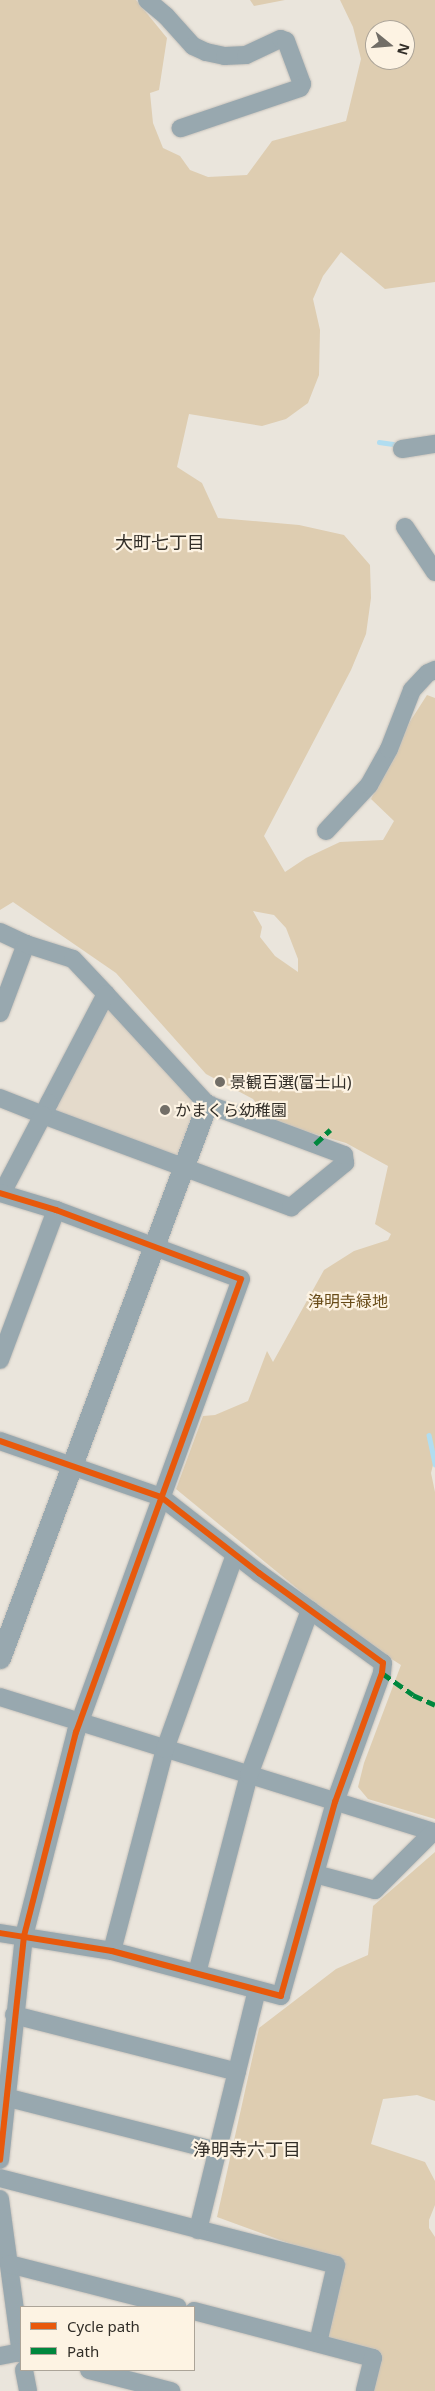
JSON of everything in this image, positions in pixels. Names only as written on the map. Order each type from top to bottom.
[{"type":"street","points":[[147,0],[166,16],[193,46],[206,52],[225,56],[246,55],[281,39],[286,41],[302,84],[300,88],[292,91],[181,128]]},
{"type":"street","points":[[402,449],[435,444]]},
{"type":"street","points":[[406,527],[435,572]]},
{"type":"street","points":[[326,831],[369,785],[389,749],[412,690],[428,673],[435,670]]},
{"type":"street","points":[[0,932],[26,944],[73,959],[207,1104],[344,1155],[345,1163],[291,1206],[0,1098]]},
{"type":"street","points":[[0,1013],[26,944]]},
{"type":"street","points":[[0,2160],[5,2097],[24,1936],[79,1722],[241,1279],[56,1210],[1,1193],[106,994]]},
{"type":"street","points":[[0,1658],[207,1104]]},
{"type":"street","points":[[0,1360],[56,1210]]},
{"type":"street","points":[[0,1441],[161,1498],[383,1663],[382,1673],[335,1802],[280,1996],[112,1951],[0,1933]]},
{"type":"street","points":[[112,1951],[165,1749],[236,1555]]},
{"type":"street","points":[[197,1973],[249,1775],[310,1610]]},
{"type":"street","points":[[0,1697],[433,1832],[375,1890],[314,1874]]},
{"type":"street","points":[[198,2230],[257,1990]]},
{"type":"street","points":[[14,2015],[237,2072]]},
{"type":"street","points":[[5,2097],[218,2151]]},
{"type":"street","points":[[0,2178],[336,2265],[318,2343]]},
{"type":"street","points":[[0,2198],[20,2346]]},
{"type":"street","points":[[9,2264],[174,2306]]},
{"type":"street","points":[[195,2311],[373,2358],[365,2391]]},
{"type":"street","points":[[0,2356],[20,2353]]},
{"type":"street","points":[[24,2371],[28,2391]]},
{"type":"street","points":[[93,2371],[171,2391]]},
{"type":"shaded area","points":[[112,1007],[203,1107],[182,1158],[58,1112],[55,1106],[104,1008]]},
{"type":"green space","name":"浄明寺緑地","points":[[0,0],[136,0],[167,38],[159,90],[150,93],[153,123],[163,148],[180,156],[190,170],[208,177],[247,175],[272,141],[346,121],[361,59],[353,27],[340,0],[435,0],[435,282],[385,289],[341,252],[323,276],[313,299],[320,330],[319,375],[308,403],[286,419],[262,426],[189,414],[177,467],[202,483],[218,518],[299,525],[344,535],[370,565],[371,598],[366,634],[351,670],[264,836],[285,872],[306,858],[340,842],[383,840],[394,821],[371,799],[409,723],[427,695],[435,698],[435,1457],[431,1473],[435,1492],[435,1819],[368,1799],[358,1787],[364,1763],[401,1665],[354,1635],[176,1489],[203,1416],[215,1415],[248,1401],[267,1351],[273,1362],[324,1270],[354,1251],[388,1240],[391,1234],[375,1224],[388,1166],[346,1143],[270,1121],[253,1099],[206,1074],[116,973],[13,902],[0,910]],"holes":[[[253,911],[274,915],[286,928],[298,959],[298,972],[275,956],[260,937],[262,927]]]},
{"type":"green space","points":[[250,0],[285,0],[254,6]]},
{"type":"green space","points":[[435,1852],[435,2101],[417,2095],[383,2099],[371,2144],[425,2162],[435,2181],[435,2205],[429,2220],[429,2228],[435,2237],[435,2391],[372,2391],[380,2354],[329,2339],[325,2334],[329,2258],[217,2217],[259,2028],[336,1969],[368,1955],[373,1906]]},
{"type":"waterway","points":[[379,442],[400,445]]},
{"type":"waterway","points":[[429,1435],[435,1464]]},
{"type":"marked path","points":[[315,1144],[330,1130]]},
{"type":"marked path","points":[[382,1673],[413,1695],[435,1705]]},
{"type":"cycle path","points":[[0,1193],[56,1210],[241,1279],[76,1732],[24,1936],[0,2160]]},
{"type":"cycle path","points":[[0,1441],[161,1497],[259,1573],[383,1663],[382,1673],[335,1802],[281,1996],[112,1951],[0,1933]]},
{"type":"place","name":"景観百選(富士山)","points":[[220,1082]]},
{"type":"place","name":"かまくら幼稚園","points":[[165,1110]]},
{"type":"district","name":"大町七丁目","points":[[160,542]]},
{"type":"district","name":"浄明寺六丁目","points":[[247,2149]]}]
